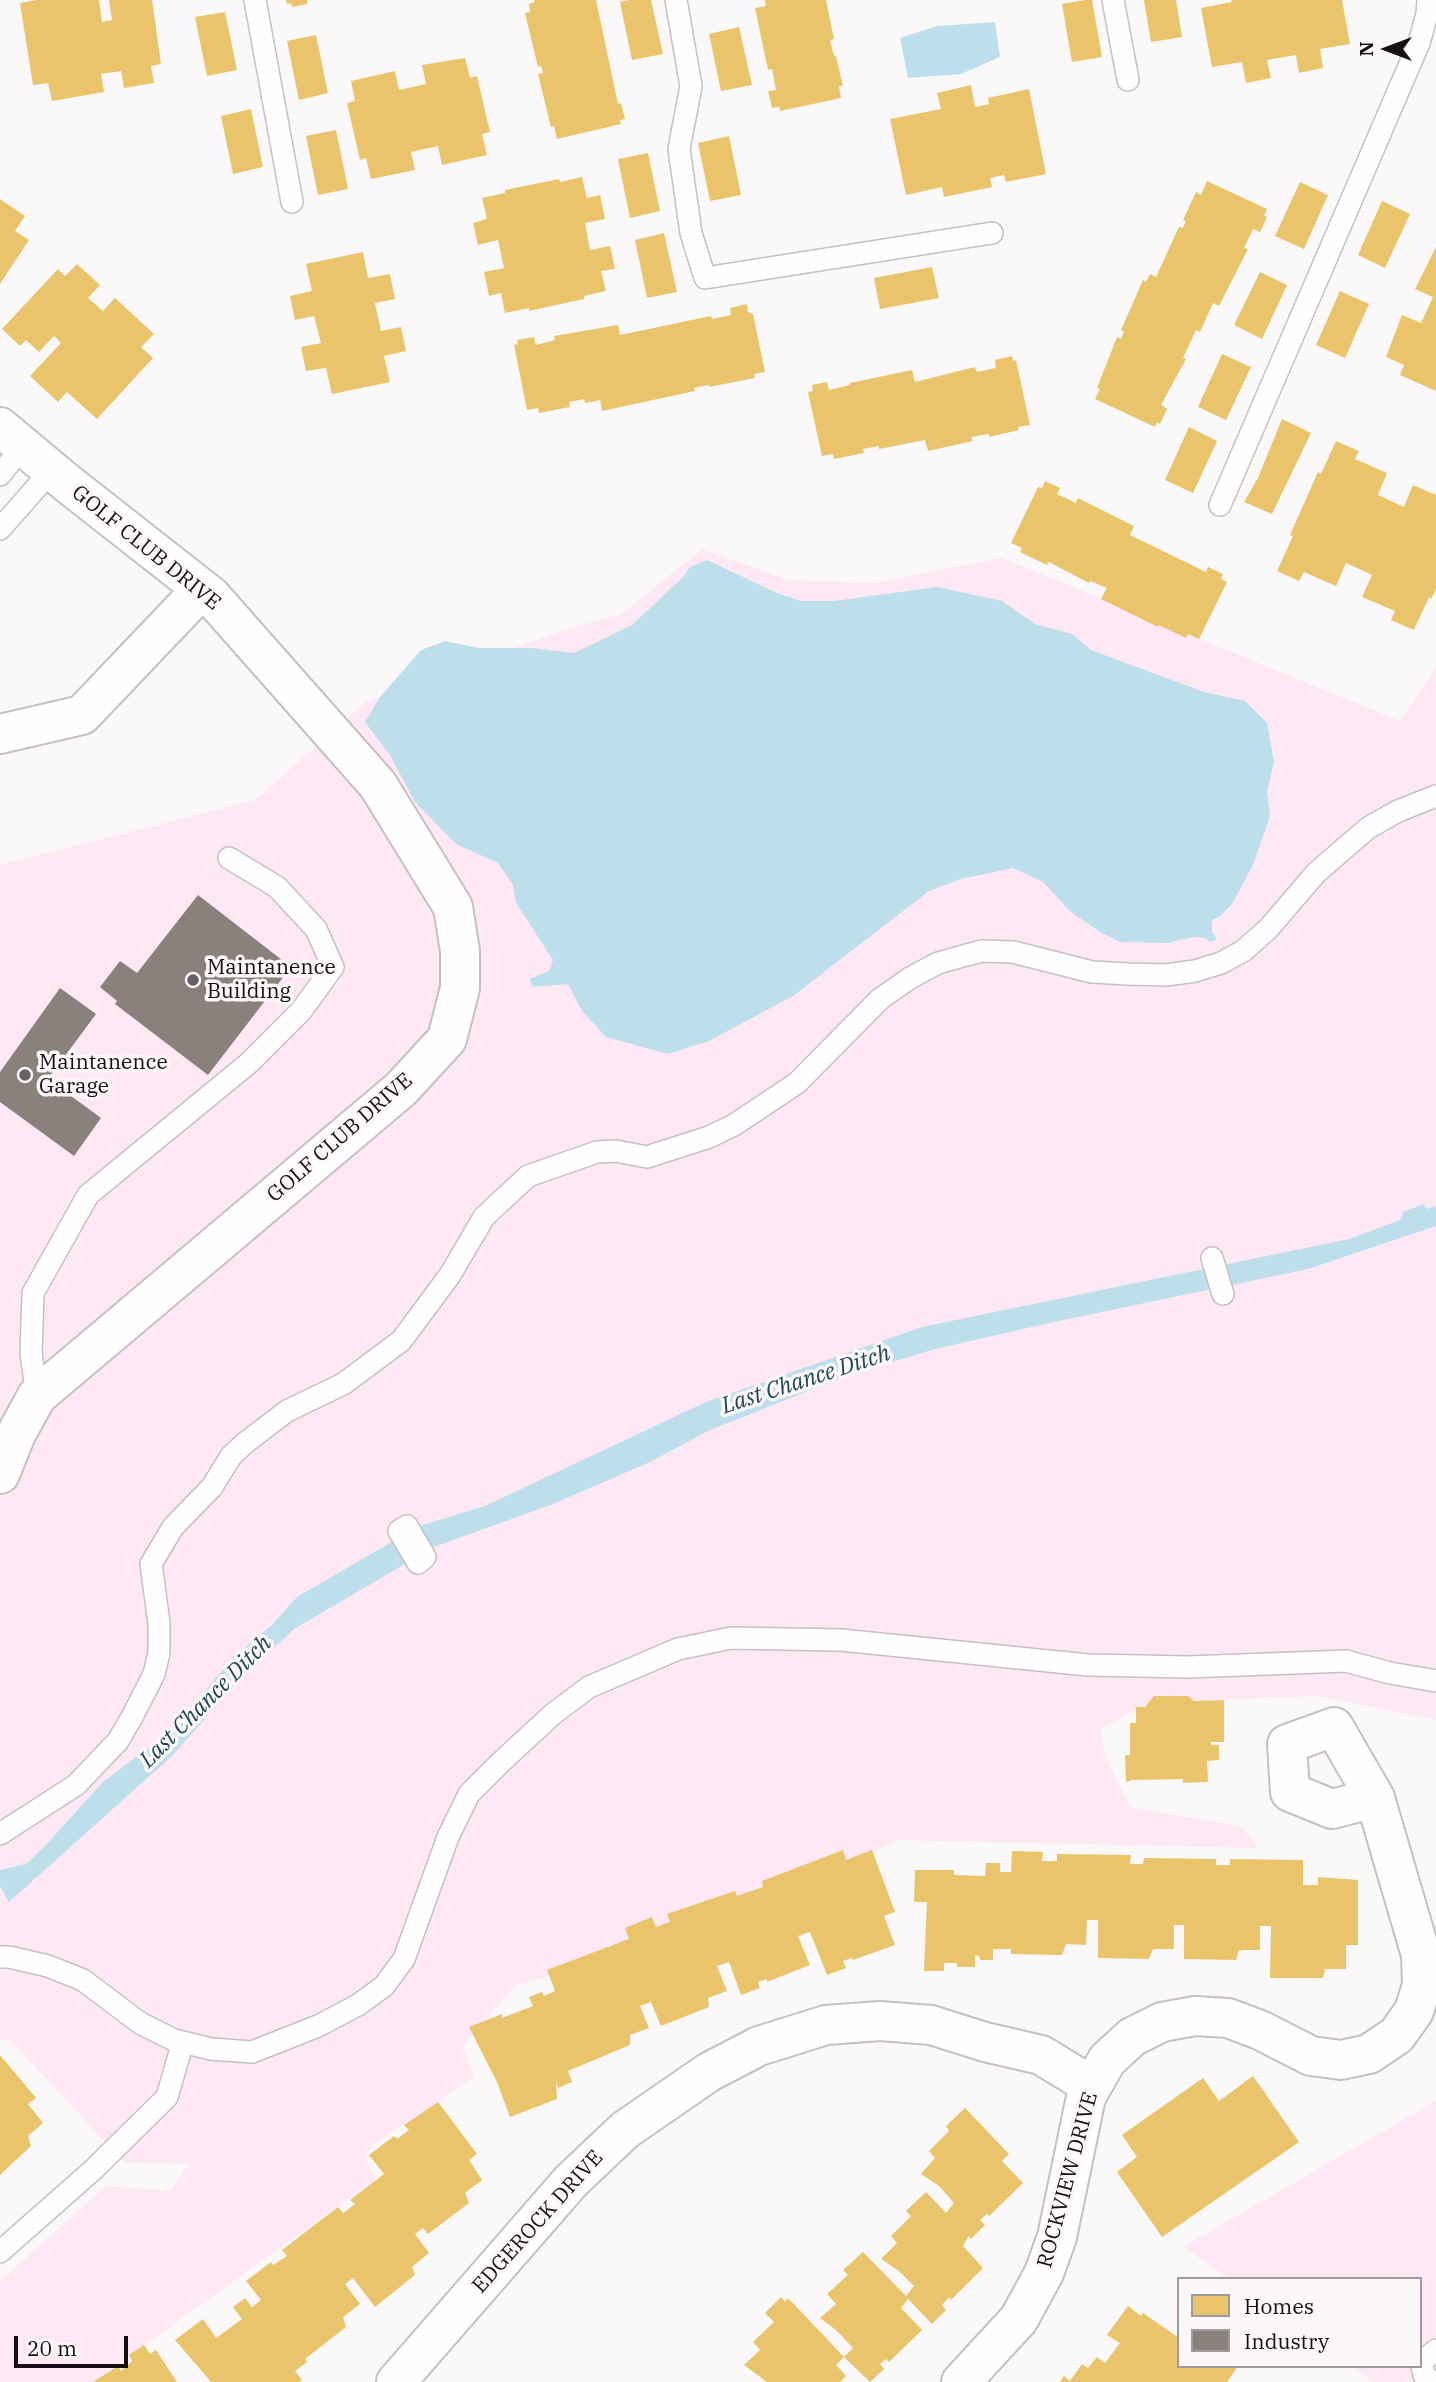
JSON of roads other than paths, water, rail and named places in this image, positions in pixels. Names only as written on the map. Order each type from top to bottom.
[{"type":"street","name":"GOLF CLUB DRIVE","points":[[0,1474],[16,1434],[37,1396],[401,1089],[447,1039],[460,988],[460,951],[453,907],[378,785],[211,596],[19,454]]},
{"type":"street","points":[[0,734],[82,715],[202,589]]},
{"type":"street","name":"ROCKVIEW DRIVE","points":[[961,2382],[1019,2319],[1044,2273],[1057,2237],[1086,2097],[1107,2060],[1132,2037],[1162,2022],[1195,2016],[1228,2018],[1311,2056],[1341,2060],[1369,2053],[1397,2035],[1414,2011],[1422,1985],[1421,1955],[1375,1798]]},
{"type":"street","name":"EDGEROCK DRIVE","points":[[396,2382],[571,2181],[625,2130],[709,2072],[759,2046],[826,2025],[880,2021],[931,2025],[1041,2055],[1091,2086]]},
{"type":"lane","points":[[255,0],[292,202]]},
{"type":"lane","points":[[676,0],[691,86],[679,149],[691,233],[705,278],[992,233]]},
{"type":"lane","points":[[1113,0],[1128,80]]},
{"type":"lane","points":[[1220,505],[1419,43],[1428,0]]},
{"type":"lane","points":[[0,529],[19,454]]},
{"type":"lane","points":[[0,1834],[76,1785],[118,1741],[132,1717],[154,1675],[159,1653],[159,1623],[151,1564],[173,1527],[212,1488],[231,1456],[245,1443],[287,1410],[343,1384],[401,1341],[450,1275],[484,1217],[528,1176],[597,1152],[616,1151],[647,1157],[709,1137],[734,1125],[797,1083],[880,999],[910,978],[938,964],[963,956],[982,951],[1013,952],[1092,972],[1128,974],[1166,975],[1221,964],[1242,951],[1268,929],[1316,873],[1368,828],[1398,811],[1436,796]]},
{"type":"lane","points":[[37,1396],[31,1353],[33,1293],[88,1195],[249,1063],[301,1011],[333,967],[316,929],[277,887],[229,858]]},
{"type":"lane","points":[[1212,1258],[1223,1294]]},
{"type":"lane","points":[[0,1957],[9,1956],[48,1966],[83,1980],[140,2023],[174,2040],[211,2049],[253,2052],[318,2026],[358,2005],[384,1986],[404,1958],[429,1886],[468,1794],[553,1714],[589,1687],[678,1648],[745,1638],[841,1640],[1088,1665],[1188,1667],[1346,1661],[1390,1673],[1436,1681]]},
{"type":"lane","points":[[0,2252],[94,2169],[167,2097],[182,2045],[186,2043]]},
{"type":"lane","points":[[1422,2366],[1424,2375],[1433,2382]]},
{"type":"water","points":[[995,22],[1000,57],[961,74],[908,78],[900,38],[937,26]]},
{"type":"water","points":[[707,560],[777,593],[801,601],[834,601],[937,587],[1002,601],[1035,624],[1072,634],[1091,650],[1204,692],[1245,701],[1267,723],[1274,762],[1267,792],[1270,816],[1253,865],[1232,904],[1212,920],[1212,932],[1217,939],[1210,942],[1197,937],[1171,943],[1120,942],[1071,912],[1043,882],[1013,868],[961,879],[929,891],[793,996],[709,1041],[668,1054],[606,1037],[582,1011],[568,984],[532,987],[530,979],[549,971],[553,960],[516,903],[513,885],[498,863],[456,844],[415,802],[390,755],[365,722],[380,697],[421,650],[445,641],[479,648],[532,648],[574,653],[632,625],[683,577],[690,567]]},
{"type":"water","name":"Last Chance Ditch","points":[[1424,1204],[1427,1209],[1436,1206],[1436,1226],[1308,1269],[935,1349],[848,1375],[710,1430],[650,1462],[553,1504],[434,1547],[294,1629],[240,1679],[173,1755],[9,1902],[0,1886],[0,1870],[26,1864],[103,1782],[170,1731],[234,1657],[272,1625],[297,1597],[419,1526],[485,1506],[706,1402],[922,1327],[1349,1239],[1400,1220],[1403,1212]]},
{"type":"place","name":"Maintanence Building","points":[[193,980]]},
{"type":"place","name":"Maintanence Garage","points":[[25,1075]]}]
